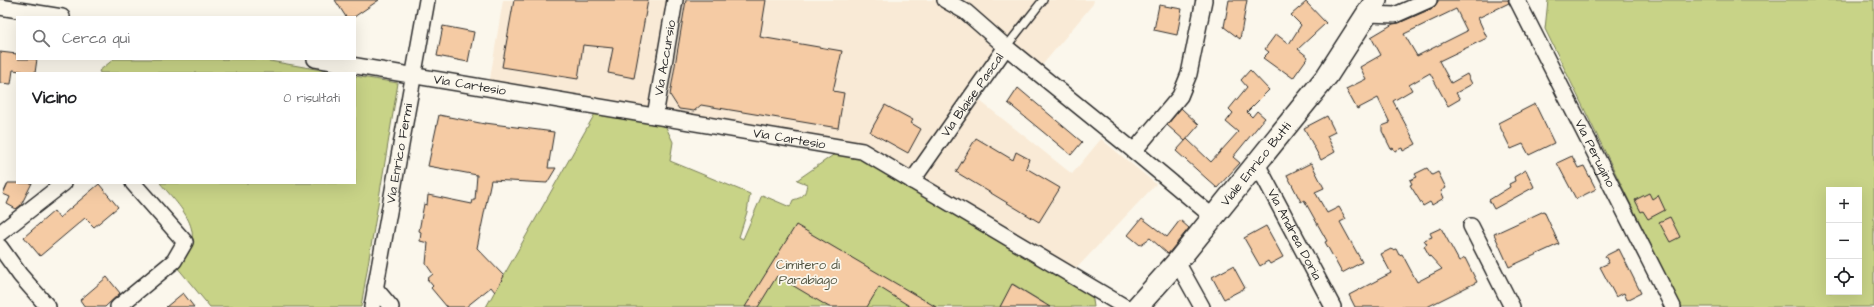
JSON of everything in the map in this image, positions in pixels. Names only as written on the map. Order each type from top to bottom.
[{"type":"street","name":"Via Enrico Fermi","points":[[372,307],[427,0]]},
{"type":"street","name":"Via Accursio","points":[[655,116],[675,0]]},
{"type":"street","points":[[945,0],[966,12],[1006,47]]},
{"type":"street","points":[[1134,151],[1180,96],[1189,74],[1204,0]]},
{"type":"street","points":[[1371,5],[1395,15],[1429,0]]},
{"type":"street","name":"Via Perugino","points":[[1517,0],[1674,307]]},
{"type":"street","name":"Viale Enrico Butti","points":[[1137,307],[1177,262],[1256,162],[1327,76],[1371,5]]},
{"type":"street","points":[[0,7],[56,16]]},
{"type":"street","name":"Via Blaise Pascal","points":[[912,181],[1006,47],[1213,217]]},
{"type":"street","name":"Via Cartesio","points":[[321,60],[862,151],[1125,307]]},
{"type":"street","name":"Via Andrea Doria","points":[[1256,162],[1333,307]]},
{"type":"street","points":[[0,233],[63,184]]},
{"type":"street","points":[[118,307],[174,261],[185,242],[134,184]]},
{"type":"street","points":[[1471,226],[1512,307]]},
{"type":"street","points":[[0,248],[20,275],[48,307]]},
{"type":"street","points":[[1177,262],[1202,307]]},
{"type":"street","points":[[375,288],[392,307]]},
{"type":"lane","points":[[1006,47],[1043,0]]},
{"type":"shaded area","points":[[503,0],[1094,0],[1093,4],[1039,69],[1005,42],[910,177],[863,149],[489,85]]},
{"type":"shaded area","points":[[975,97],[1072,174],[1101,139],[1156,184],[1072,273],[917,179]]},
{"type":"green space","points":[[1548,0],[1874,0],[1874,307],[1681,307],[1545,29]]},
{"type":"green space","points":[[113,60],[264,60],[333,72],[100,72]]},
{"type":"green space","points":[[356,76],[398,83],[361,307],[210,307],[177,267],[187,255],[192,244],[192,233],[190,223],[177,203],[161,184],[356,184]]},
{"type":"green space","name":"Cimitero di Parabiago","points":[[597,110],[664,123],[673,142],[670,161],[750,194],[747,212],[739,237],[743,239],[762,195],[790,207],[793,200],[802,197],[806,191],[807,184],[797,180],[839,151],[862,157],[1092,293],[1094,307],[1042,307],[1044,303],[1013,284],[1000,307],[486,307]]},
{"type":"building","points":[[335,0],[379,0],[355,16],[345,16]]},
{"type":"building","points":[[514,0],[648,0],[634,78],[608,73],[613,48],[583,45],[578,79],[502,67]]},
{"type":"building","points":[[686,0],[766,0],[760,37],[842,51],[833,91],[844,93],[838,128],[701,105],[694,111],[679,109],[670,95]]},
{"type":"building","points":[[1229,0],[1247,0],[1240,39],[1224,27]]},
{"type":"building","points":[[1439,0],[1508,0],[1509,3],[1478,18],[1487,38],[1439,61],[1451,83],[1467,74],[1472,84],[1456,93],[1460,99],[1448,106],[1430,73],[1409,85],[1412,90],[1393,101],[1416,144],[1403,151],[1402,148],[1395,151],[1393,148],[1391,149],[1382,131],[1382,126],[1390,123],[1378,98],[1357,109],[1346,89],[1366,79],[1360,67],[1381,55],[1371,37],[1393,24],[1399,23],[1433,8]],"holes":[[[1456,9],[1467,31],[1417,56],[1404,34]]]},
{"type":"building","points":[[1306,2],[1326,23],[1298,49],[1308,57],[1293,78],[1263,58],[1269,52],[1265,49],[1276,34],[1289,44],[1301,25],[1291,15]]},
{"type":"building","points":[[1159,5],[1182,9],[1177,35],[1154,30]]},
{"type":"building","points":[[443,26],[474,32],[468,62],[437,56]]},
{"type":"building","points":[[0,52],[16,54],[16,60],[37,60],[35,72],[13,70],[11,84],[0,83]]},
{"type":"building","points":[[1250,70],[1269,90],[1247,112],[1252,117],[1257,111],[1265,118],[1233,157],[1240,163],[1217,188],[1176,151],[1187,139],[1211,162],[1238,132],[1226,122],[1233,113],[1229,109],[1247,87],[1241,80]]},
{"type":"building","points":[[1018,88],[1082,142],[1071,155],[1008,103]]},
{"type":"building","points":[[1535,104],[1554,143],[1529,155],[1523,144],[1511,149],[1498,123]]},
{"type":"building","points":[[885,105],[913,120],[911,123],[921,129],[908,153],[870,132]]},
{"type":"building","points":[[1181,108],[1199,125],[1185,141],[1167,125]]},
{"type":"building","points":[[439,115],[485,124],[554,132],[548,168],[556,168],[547,183],[491,180],[477,248],[504,276],[495,292],[491,287],[466,307],[447,307],[431,288],[433,286],[427,279],[433,274],[426,264],[428,243],[420,241],[421,232],[419,231],[424,204],[427,205],[428,195],[472,204],[473,200],[475,200],[477,175],[428,166]]},
{"type":"building","points":[[1327,116],[1335,132],[1327,136],[1335,152],[1321,160],[1304,128]]},
{"type":"building","points":[[976,138],[1013,160],[1016,152],[1029,159],[1026,168],[1060,188],[1039,222],[956,172]]},
{"type":"building","points":[[1572,156],[1578,168],[1584,166],[1596,189],[1576,199],[1557,163]]},
{"type":"building","points":[[1311,163],[1324,188],[1315,192],[1327,213],[1339,207],[1346,219],[1340,222],[1362,262],[1342,273],[1325,242],[1327,241],[1304,200],[1301,202],[1287,175]]},
{"type":"building","points":[[1427,168],[1432,175],[1438,172],[1446,188],[1441,191],[1444,198],[1432,205],[1430,202],[1423,206],[1410,185],[1412,184],[1410,180],[1417,177],[1415,174]]},
{"type":"building","points":[[1526,170],[1534,187],[1494,209],[1489,200],[1510,187],[1509,184],[1515,181],[1514,177]]},
{"type":"building","points":[[8,183],[32,184],[21,205],[16,209],[7,204],[10,197],[3,194]]},
{"type":"building","points":[[99,184],[118,207],[94,227],[85,218],[40,256],[24,237],[54,211],[59,218]]},
{"type":"building","points":[[1649,193],[1652,199],[1658,195],[1665,210],[1648,219],[1643,211],[1641,212],[1635,200]]},
{"type":"building","points":[[1544,211],[1559,244],[1509,267],[1494,234]]},
{"type":"building","points":[[1670,217],[1680,237],[1670,242],[1659,222]]},
{"type":"building","points":[[1142,218],[1167,237],[1180,220],[1189,228],[1168,254],[1150,238],[1140,245],[1128,235]]},
{"type":"building","points":[[796,225],[936,307],[911,307],[879,287],[867,307],[829,307],[777,276],[758,307],[745,307]]},
{"type":"building","points":[[1266,226],[1283,257],[1270,264],[1268,261],[1260,266],[1244,238]]},
{"type":"building","points":[[1441,228],[1459,261],[1465,258],[1477,282],[1427,307],[1355,307],[1349,295],[1391,273],[1381,254],[1391,249],[1396,249],[1399,255],[1402,254],[1417,282],[1442,269],[1429,255],[1424,246],[1427,244],[1424,240],[1432,237],[1430,233]]},
{"type":"building","points":[[1619,249],[1641,293],[1627,300],[1624,293],[1616,297],[1600,267],[1609,263],[1605,256]]},
{"type":"building","points":[[1233,266],[1245,288],[1224,299],[1212,277]]},
{"type":"building","points":[[107,277],[120,293],[105,307],[85,307],[80,300]]},
{"type":"building","points":[[1012,284],[1050,307],[1000,307]]},
{"type":"building","points":[[183,293],[194,307],[166,307]]}]
